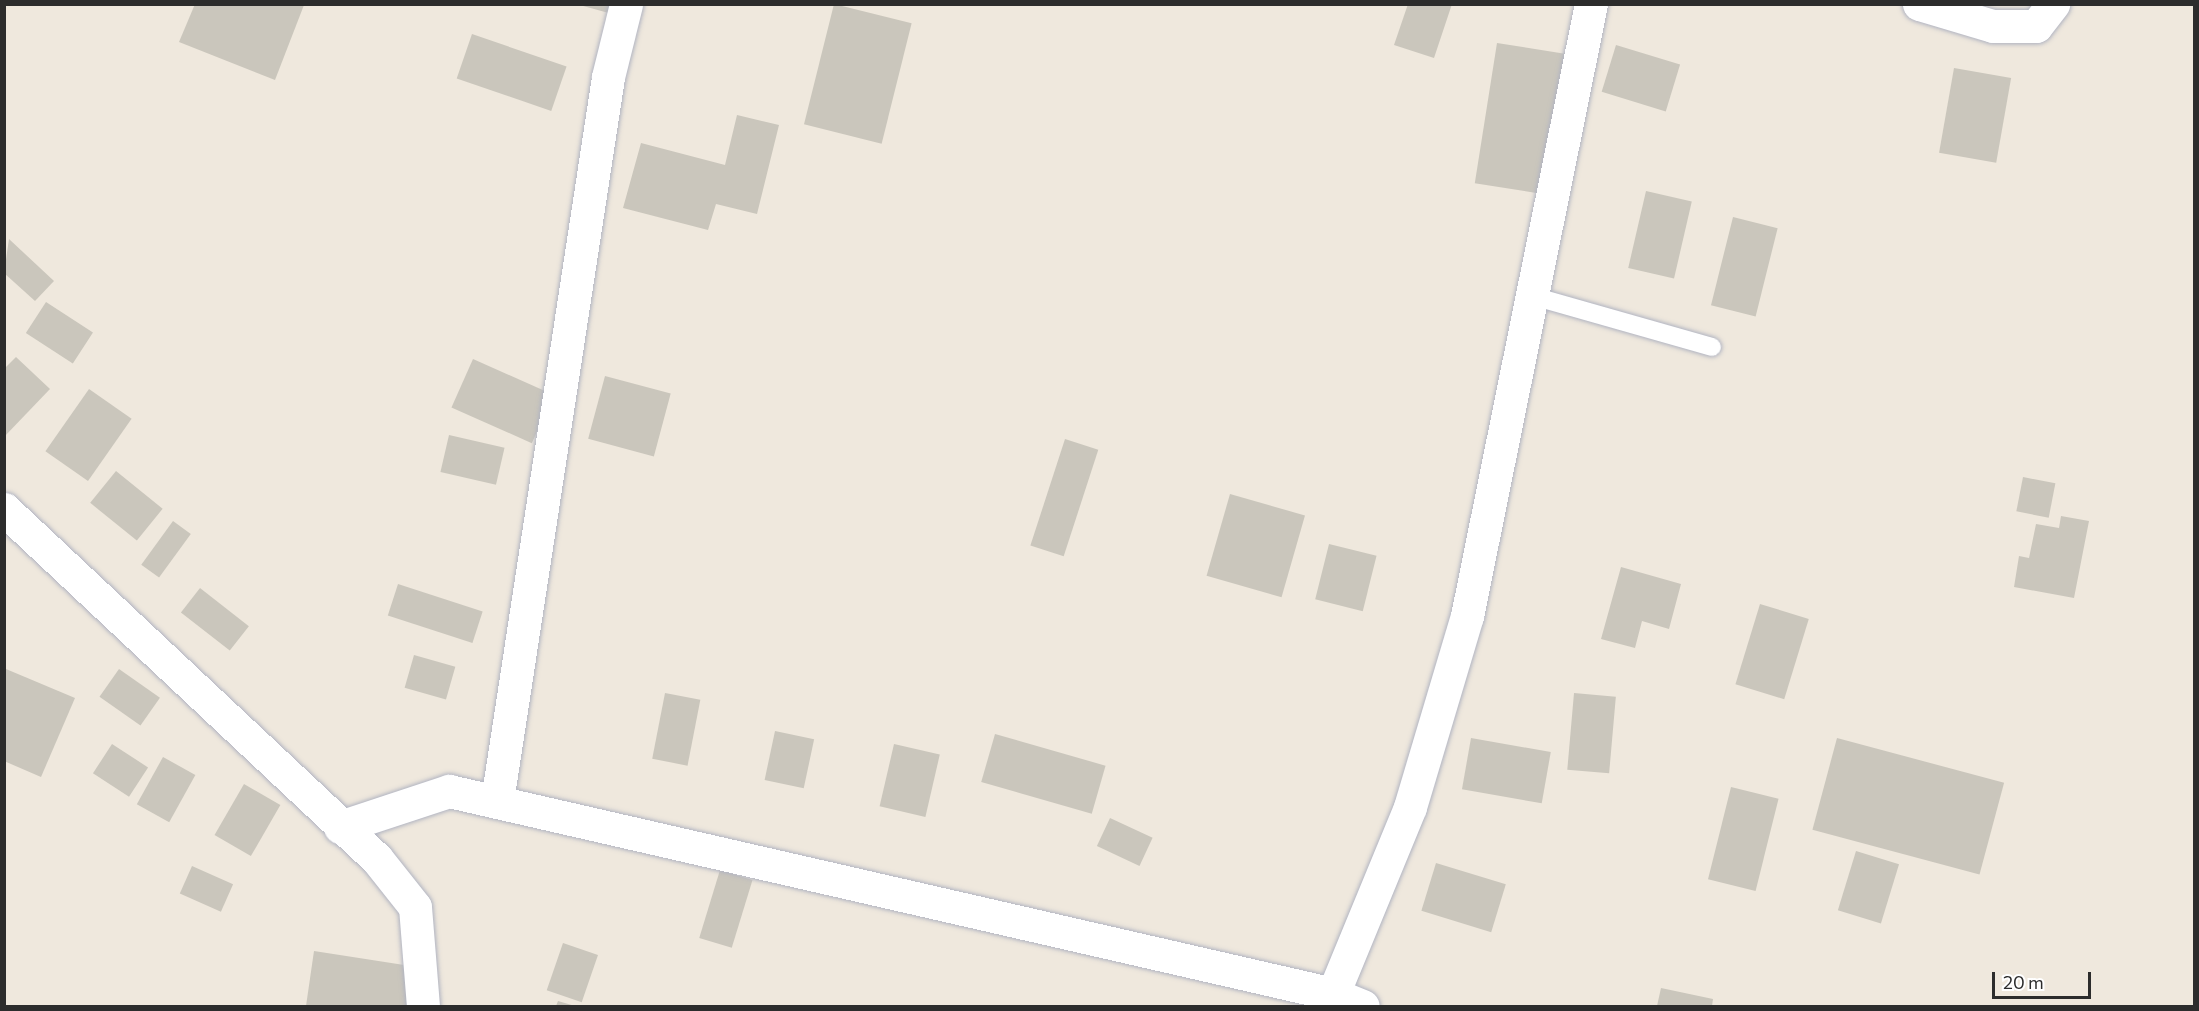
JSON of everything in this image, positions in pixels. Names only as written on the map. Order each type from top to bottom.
[{"type":"street","points":[[497,801],[608,77],[627,4]]},
{"type":"street","points":[[1333,994],[1410,807],[1467,616],[1591,4]]},
{"type":"street","points":[[1919,4],[1993,26],[2036,26],[2054,4]]},
{"type":"street","points":[[4,509],[340,827],[377,859],[415,907],[423,1006]]},
{"type":"street","points":[[340,827],[449,791],[1333,994],[1363,1006]]},
{"type":"lane","points":[[1533,296],[1712,347]]},
{"type":"building","points":[[195,4],[304,5],[275,80],[179,42]]},
{"type":"building","points":[[576,4],[638,4],[634,20]]},
{"type":"building","points":[[834,4],[912,23],[882,144],[804,124]]},
{"type":"building","points":[[1408,4],[1452,4],[1434,58],[1394,45]]},
{"type":"building","points":[[472,34],[567,67],[551,111],[457,78]]},
{"type":"building","points":[[1497,43],[1574,55],[1552,195],[1475,183]]},
{"type":"building","points":[[1616,45],[1680,65],[1666,111],[1602,92]]},
{"type":"building","points":[[1954,68],[2011,78],[1996,163],[1939,153]]},
{"type":"building","points":[[737,115],[779,125],[757,214],[716,204],[708,230],[623,208],[641,143],[725,165]]},
{"type":"building","points":[[1646,191],[1692,202],[1674,279],[1628,268]]},
{"type":"building","points":[[1733,217],[1778,228],[1756,316],[1711,305]]},
{"type":"building","points":[[9,239],[54,281],[35,301],[4,273]]},
{"type":"building","points":[[46,302],[93,332],[73,364],[26,333]]},
{"type":"building","points":[[16,357],[50,389],[4,437],[4,369]]},
{"type":"building","points":[[473,359],[553,395],[532,443],[451,407]]},
{"type":"building","points":[[605,376],[671,394],[654,456],[588,439]]},
{"type":"building","points":[[89,389],[132,419],[88,481],[45,451]]},
{"type":"building","points":[[449,435],[505,448],[496,485],[440,472]]},
{"type":"building","points":[[1065,439],[1098,450],[1064,556],[1030,546]]},
{"type":"building","points":[[116,471],[163,509],[137,541],[90,503]]},
{"type":"building","points":[[2023,477],[2055,483],[2049,518],[2016,511]]},
{"type":"building","points":[[1230,494],[1305,515],[1282,597],[1207,576]]},
{"type":"building","points":[[2061,516],[2089,521],[2074,598],[2014,587],[2019,556],[2029,558],[2036,524],[2059,528]]},
{"type":"building","points":[[173,521],[191,534],[159,578],[141,565]]},
{"type":"building","points":[[1329,544],[1377,556],[1363,611],[1315,599]]},
{"type":"building","points":[[1621,567],[1681,584],[1669,629],[1642,621],[1635,648],[1601,639]]},
{"type":"building","points":[[398,584],[483,612],[472,643],[388,615]]},
{"type":"building","points":[[200,588],[249,626],[230,651],[181,612]]},
{"type":"building","points":[[1760,604],[1809,619],[1784,699],[1735,684]]},
{"type":"building","points":[[414,655],[455,667],[446,700],[405,688]]},
{"type":"building","points":[[6,669],[75,698],[41,777],[4,761]]},
{"type":"building","points":[[119,669],[160,698],[140,726],[99,697]]},
{"type":"building","points":[[665,693],[700,700],[688,766],[652,759]]},
{"type":"building","points":[[1574,693],[1616,697],[1609,773],[1567,770]]},
{"type":"building","points":[[775,731],[814,739],[804,788],[765,780]]},
{"type":"building","points":[[995,734],[1106,766],[1092,814],[981,782]]},
{"type":"building","points":[[1471,738],[1551,752],[1542,803],[1462,789]]},
{"type":"building","points":[[1837,738],[2004,783],[1980,875],[1812,830]]},
{"type":"building","points":[[112,744],[148,767],[129,797],[93,773]]},
{"type":"building","points":[[894,744],[940,755],[925,817],[880,806]]},
{"type":"building","points":[[163,757],[195,775],[169,822],[137,804]]},
{"type":"building","points":[[244,784],[280,805],[251,856],[215,835]]},
{"type":"building","points":[[1731,787],[1779,799],[1756,891],[1708,879]]},
{"type":"building","points":[[1110,818],[1153,838],[1139,866],[1097,846]]},
{"type":"building","points":[[1856,851],[1899,864],[1881,923],[1838,910]]},
{"type":"building","points":[[1436,863],[1506,884],[1491,932],[1421,911]]},
{"type":"building","points":[[192,866],[233,884],[221,912],[180,893]]},
{"type":"building","points":[[720,870],[753,880],[732,948],[699,938]]},
{"type":"building","points":[[563,943],[598,955],[582,1002],[547,990]]},
{"type":"building","points":[[314,951],[417,967],[411,1006],[306,1006]]},
{"type":"building","points":[[1661,988],[1713,999],[1712,1006],[1657,1006]]},
{"type":"building","points":[[558,1001],[575,1006],[556,1006]]}]
